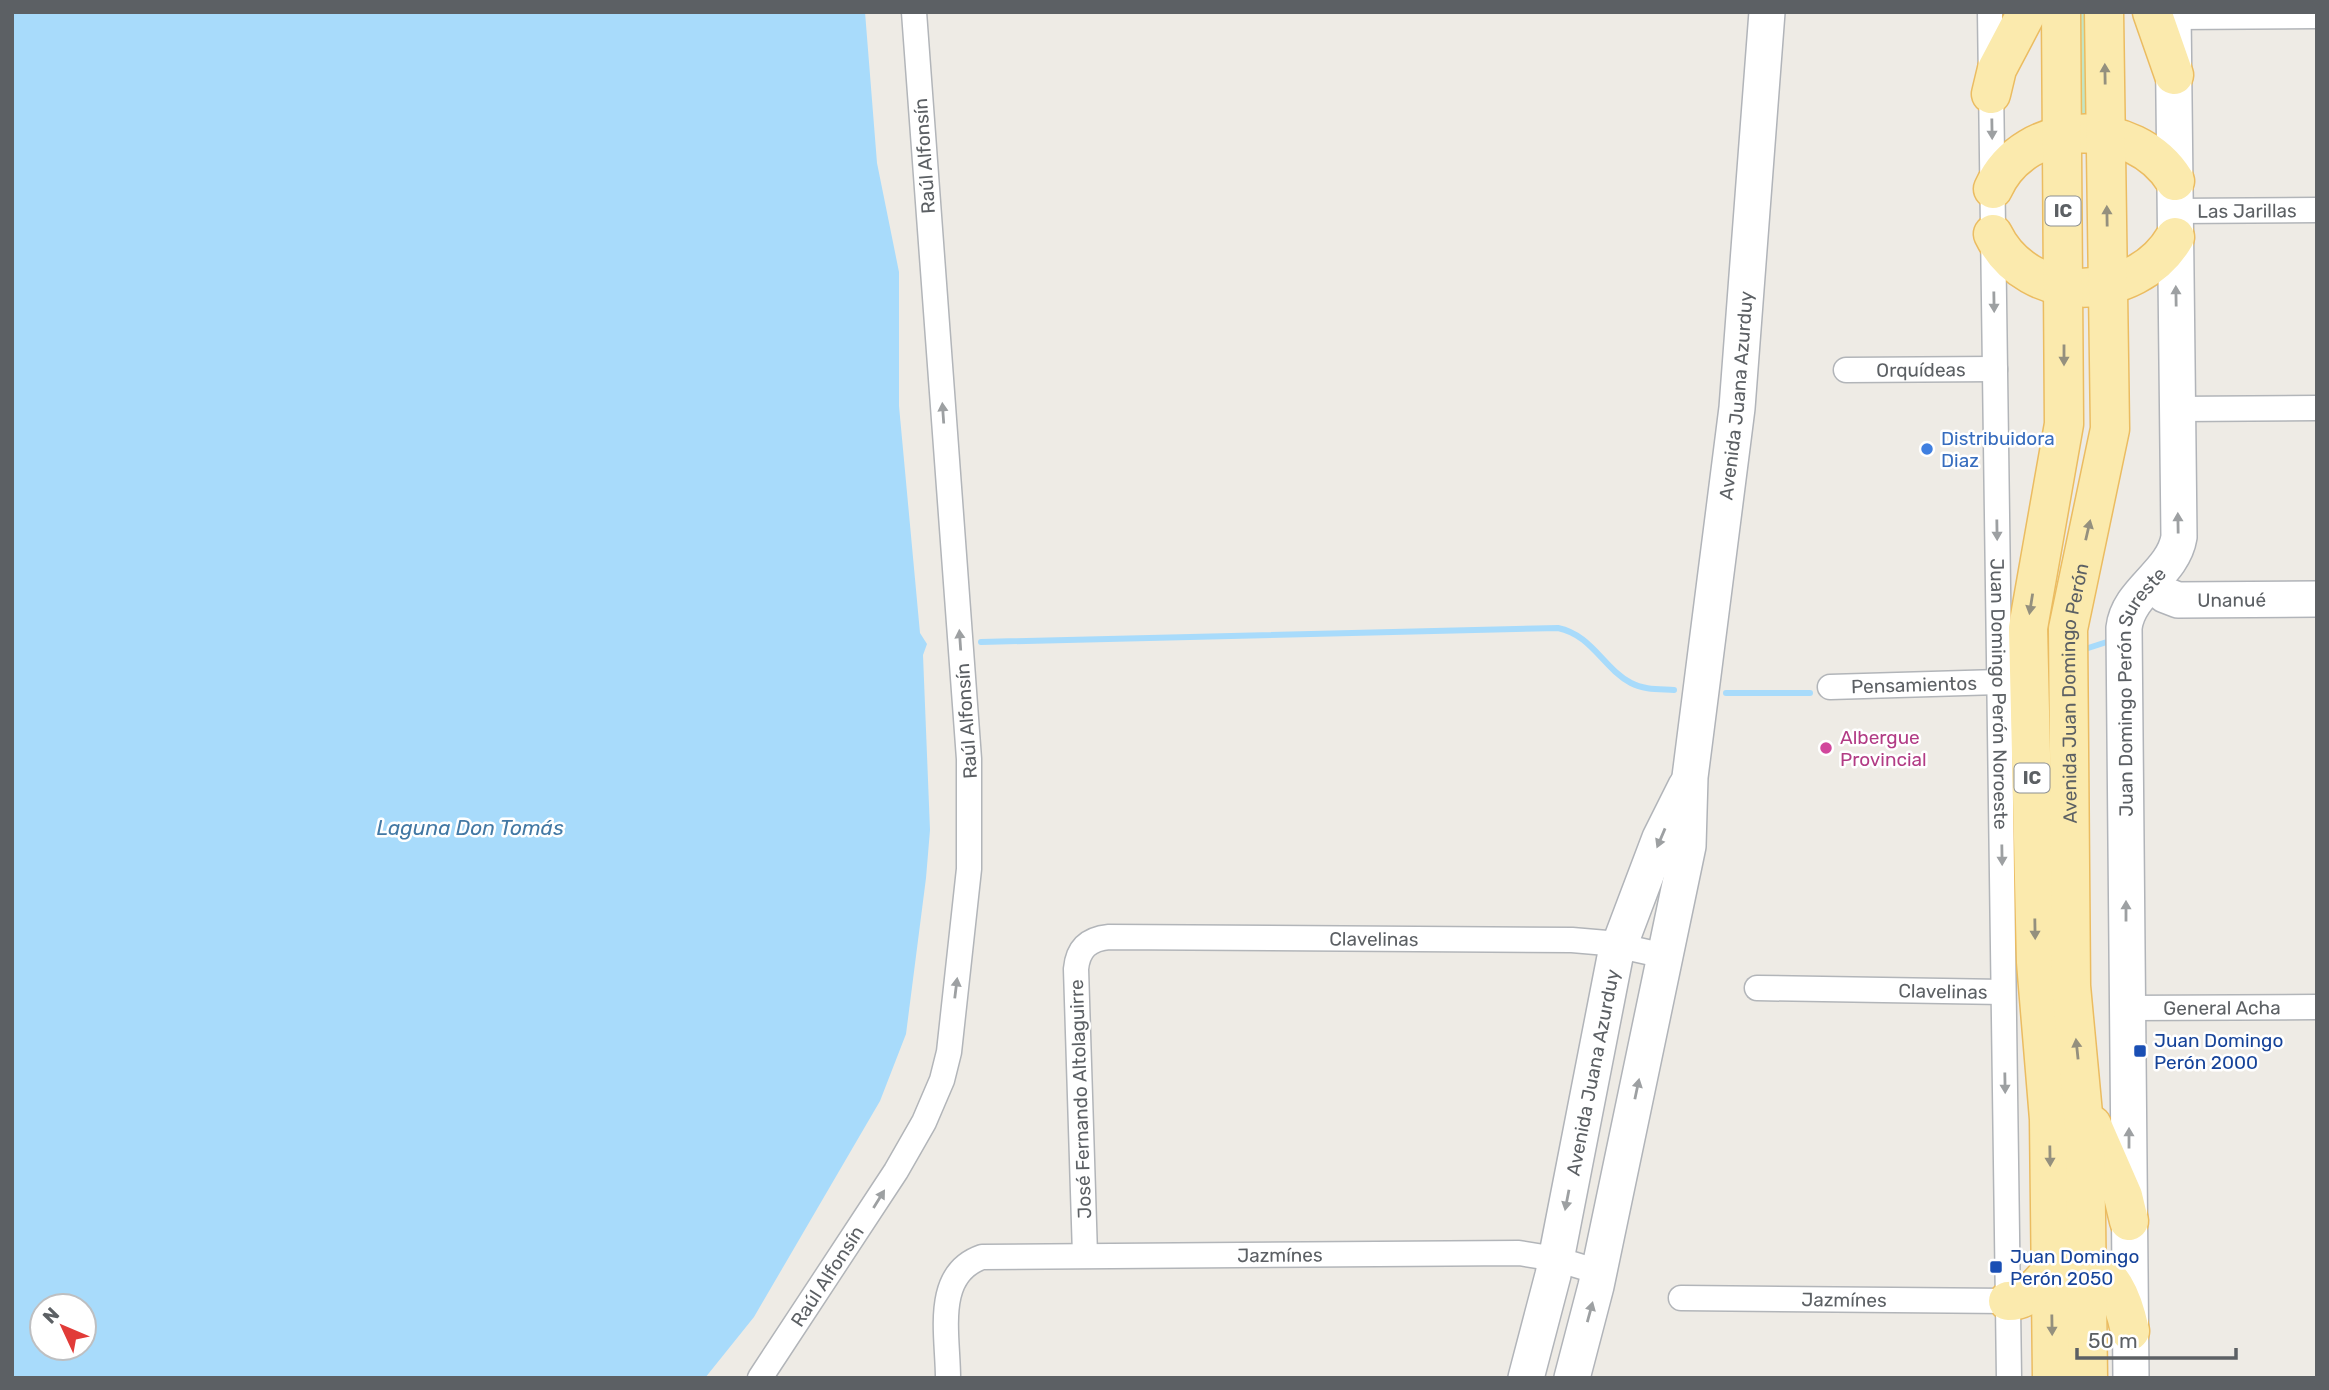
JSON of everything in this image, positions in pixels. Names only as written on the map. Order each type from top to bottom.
[{"type":"main road","points":[[1992,94],[1997,69],[2027,12]]},
{"type":"main road","name":"Avenida Juan Domingo Perón","points":[[2061,12],[2064,424],[2028,628],[2036,961],[2049,1119],[2069,1269],[2088,1378]]},
{"type":"main road","name":"Avenida Juan Domingo Perón","points":[[2052,1378],[2069,1269],[2083,1104],[2071,986],[2068,629],[2110,429],[2104,12]]},
{"type":"main road","points":[[2166,14],[2174,75]]},
{"type":"main road","points":[[1993,189],[2004,170],[2020,154],[2040,141],[2062,135],[2106,136],[2146,150],[2162,164],[2175,210],[2153,265],[2134,276],[2109,284],[2063,286],[2027,274],[2005,253],[1993,234]]},
{"type":"main road","points":[[2083,1104],[2123,1196],[2129,1221]]},
{"type":"main road","points":[[2008,1301],[2029,1295],[2069,1269],[2104,1275],[2117,1291],[2130,1331]]},
{"type":"street","name":"Raúl Alfonsín","points":[[760,1378],[864,1223],[931,1108],[949,1052],[968,888],[971,831],[969,759],[914,12]]},
{"type":"street","name":"Avenida Juana Azurduy","points":[[1572,1378],[1599,1272],[1688,846],[1690,777],[1736,418],[1768,12]]},
{"type":"street","name":"Juan Domingo Perón Noroeste","points":[[1990,12],[2009,1378]]},
{"type":"street","points":[[2166,14],[2317,16]]},
{"type":"street","name":"Juan Domingo Perón Sureste","points":[[2130,1378],[2124,624],[2131,607],[2171,559],[2178,541],[2174,75]]},
{"type":"street","name":"Las Jarillas","points":[[2175,210],[2317,210]]},
{"type":"street","name":"Orquídeas","points":[[1846,370],[1995,369]]},
{"type":"street","points":[[2177,410],[2317,408]]},
{"type":"street","name":"Unanué","points":[[2151,583],[2165,595],[2178,600],[2317,599]]},
{"type":"street","name":"Pensamientos","points":[[1830,687],[1999,682]]},
{"type":"street","name":"Avenida Juana Azurduy","points":[[1526,1378],[1556,1259],[1619,946],[1660,838],[1690,777]]},
{"type":"street","name":"Clavelinas","points":[[1085,946],[1096,939],[1109,937],[1572,940],[1665,956]]},
{"type":"street","name":"José Fernando Altolaguirre","points":[[1085,946],[1076,969],[1085,1255]]},
{"type":"street","name":"Clavelinas","points":[[1757,988],[2004,992]]},
{"type":"street","name":"General Acha","points":[[2127,1007],[2317,1007]]},
{"type":"street","name":"Jazmínes","points":[[948,1378],[949,1288],[960,1267],[975,1259],[990,1256],[1519,1253],[1556,1259],[1599,1272]]},
{"type":"street","name":"Jazmínes","points":[[1681,1298],[2008,1301]]},
{"type":"green space","points":[[2071,12],[2094,12],[2095,118],[2076,123]]},
{"type":"water","name":"Laguna Don Tomás","points":[[12,12],[865,12],[877,163],[899,272],[899,406],[920,633],[927,644],[923,655],[930,830],[926,878],[906,1034],[880,1101],[754,1317],[705,1378],[12,1378]]},
{"type":"waterway","points":[[981,642],[1558,628],[1580,637],[1621,677],[1631,683],[1647,688],[1674,690]]},
{"type":"waterway","points":[[2082,650],[2113,640]]},
{"type":"waterway","points":[[1726,693],[1810,693]]},
{"type":"place","name":"Distribuidora Diaz","points":[[1927,449]]},
{"type":"place","name":"Albergue Provincial","points":[[1826,748]]},
{"type":"place","name":"Juan Domingo Perón 2000","points":[[2140,1051]]},
{"type":"place","name":"Juan Domingo Perón 2050","points":[[1996,1267]]}]
